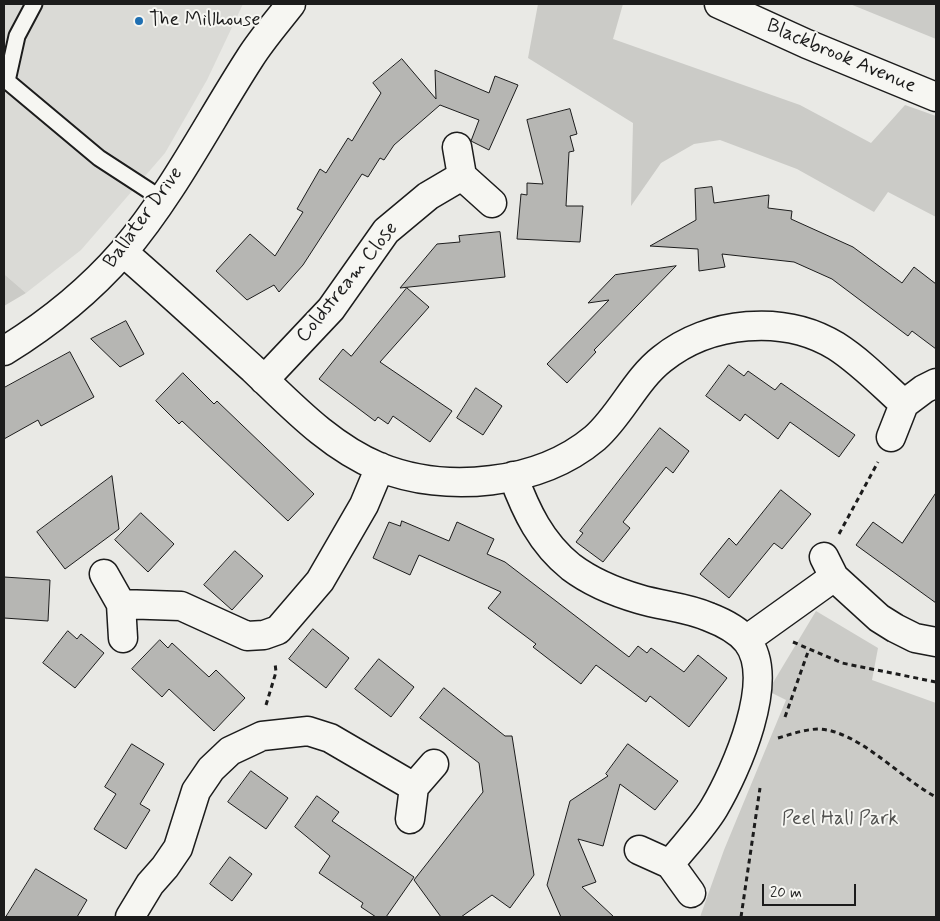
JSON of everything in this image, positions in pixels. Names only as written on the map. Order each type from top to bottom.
[{"type":"street","name":"Ballater Drive","points":[[251,56],[268,4]]},
{"type":"street","name":"Ballater Drive","points":[[4,351],[31,335],[68,306],[97,280],[123,252],[162,199],[251,56],[291,4]]},
{"type":"street","name":"Blackbrook Avenue","points":[[719,4],[807,44],[936,97]]},
{"type":"street","points":[[457,147],[462,176],[492,203]]},
{"type":"street","name":"Coldstream Close","points":[[264,380],[331,309],[386,231],[428,196],[462,176]]},
{"type":"street","points":[[123,252],[310,423],[334,442],[380,467],[429,480],[479,481],[513,476],[555,463],[577,451],[596,437],[614,418],[642,380],[661,360],[683,345],[707,334],[731,327],[758,326],[786,329],[811,335],[833,344],[852,357],[904,404]]},
{"type":"street","points":[[891,437],[904,404],[924,389],[936,383]]},
{"type":"street","points":[[121,604],[181,606],[247,636],[264,635],[278,630],[320,581],[364,505],[380,467]]},
{"type":"street","points":[[513,476],[526,511],[539,533],[571,566],[614,591],[640,600],[684,608],[753,635]]},
{"type":"street","points":[[753,635],[829,567],[879,618],[916,638],[936,642]]},
{"type":"street","points":[[104,574],[121,604],[123,638]]},
{"type":"street","points":[[670,864],[713,810],[726,785],[745,739],[758,679],[753,635]]},
{"type":"street","points":[[130,917],[150,884],[178,848],[196,791],[211,769],[230,751],[262,736],[308,731],[330,738],[414,788]]},
{"type":"street","points":[[410,819],[414,788],[434,764]]},
{"type":"street","points":[[639,850],[670,864],[691,893]]},
{"type":"lane","points":[[34,4],[17,36],[7,81],[99,158],[162,199]]},
{"type":"path","points":[[829,567],[845,525],[891,437]]},
{"type":"path","points":[[262,736],[263,713],[276,672],[275,655],[264,635]]},
{"type":"path","points":[[753,635],[809,649],[842,663],[936,682]]},
{"type":"path","points":[[784,720],[809,649]]},
{"type":"path","points":[[774,746],[781,729]]},
{"type":"path","points":[[778,738],[805,730],[835,732],[855,740],[916,786],[936,797]]},
{"type":"path","points":[[741,917],[760,786]]},
{"type":"shaded area","points":[[4,4],[243,4],[207,80],[165,153],[81,250],[26,293],[4,274]]},
{"type":"green space","points":[[538,4],[623,4],[613,39],[800,105],[871,143],[905,105],[936,116],[936,217],[888,192],[874,212],[797,169],[720,140],[694,144],[661,163],[631,206],[633,123],[528,58]]},
{"type":"green space","points":[[850,4],[936,4],[936,39]]},
{"type":"green space","points":[[4,274],[26,293],[4,306]]},
{"type":"green space","name":"Peel Hall Park","points":[[816,611],[878,648],[872,680],[936,703],[936,917],[700,917],[724,850],[786,700],[768,691]]},
{"type":"building","points":[[402,59],[436,99],[435,70],[489,93],[495,76],[518,85],[489,150],[471,141],[479,120],[440,105],[394,145],[384,160],[380,158],[368,177],[362,174],[303,265],[279,292],[274,285],[247,300],[216,271],[250,234],[275,256],[303,212],[297,209],[320,169],[326,173],[348,138],[352,141],[381,93],[373,83]]},
{"type":"building","points":[[570,109],[577,134],[570,136],[574,151],[569,152],[566,206],[583,206],[580,242],[517,239],[521,194],[527,195],[527,183],[543,184],[527,120]]},
{"type":"building","points":[[712,187],[714,203],[769,195],[768,208],[792,211],[791,219],[853,247],[902,283],[914,267],[936,284],[936,349],[912,331],[908,336],[832,279],[794,262],[722,254],[725,267],[699,271],[698,249],[650,246],[696,220],[695,189]]},
{"type":"building","points":[[500,232],[505,277],[400,288],[437,244],[460,242],[459,236]]},
{"type":"building","points":[[676,266],[594,350],[596,352],[567,383],[547,364],[609,300],[588,303],[615,275]]},
{"type":"building","points":[[407,288],[429,307],[380,362],[452,411],[430,442],[393,416],[388,424],[378,417],[375,421],[319,379],[343,349],[351,356]]},
{"type":"building","points":[[126,321],[144,354],[120,367],[91,339]]},
{"type":"building","points":[[70,352],[94,397],[41,426],[38,420],[4,439],[4,388]]},
{"type":"building","points":[[729,365],[744,376],[748,371],[775,390],[781,383],[855,435],[839,457],[790,422],[778,439],[745,414],[740,421],[706,396]]},
{"type":"building","points":[[183,373],[214,404],[217,401],[314,494],[288,521],[182,421],[179,424],[156,401]]},
{"type":"building","points":[[476,388],[502,406],[483,435],[457,418]]},
{"type":"building","points":[[660,428],[689,451],[673,473],[666,467],[623,522],[630,528],[603,562],[576,542],[583,533],[580,531]]},
{"type":"building","points":[[112,476],[119,529],[65,569],[37,532]]},
{"type":"building","points":[[781,490],[811,514],[782,549],[774,543],[729,598],[700,574],[729,538],[736,545]]},
{"type":"building","points":[[936,493],[936,603],[856,545],[873,522],[902,543]]},
{"type":"building","points":[[141,513],[174,544],[148,572],[115,540]]},
{"type":"building","points":[[402,521],[449,541],[457,522],[494,539],[487,554],[505,562],[629,657],[638,646],[647,653],[651,648],[684,672],[698,655],[727,678],[689,727],[650,696],[646,702],[596,665],[581,684],[533,647],[536,644],[488,608],[501,592],[419,555],[410,575],[373,558],[389,522],[400,526]]},
{"type":"building","points":[[235,551],[263,576],[232,610],[204,585]]},
{"type":"building","points":[[4,577],[50,580],[48,621],[4,618]]},
{"type":"building","points":[[313,629],[349,658],[326,688],[289,659]]},
{"type":"building","points":[[68,631],[77,639],[81,634],[104,653],[75,688],[43,663]]},
{"type":"building","points":[[160,640],[168,648],[172,643],[209,677],[216,670],[245,698],[214,731],[169,689],[162,697],[132,669]]},
{"type":"building","points":[[379,659],[414,687],[391,717],[355,689]]},
{"type":"building","points":[[444,688],[505,736],[512,736],[534,875],[510,908],[492,895],[461,917],[441,917],[414,880],[483,792],[479,763],[420,718]]},
{"type":"building","points":[[132,744],[164,764],[140,804],[150,810],[126,849],[94,829],[116,794],[105,787]]},
{"type":"building","points":[[628,744],[678,781],[655,810],[620,784],[603,846],[578,839],[596,882],[582,887],[614,917],[561,917],[547,885],[570,801],[608,776],[606,774]]},
{"type":"building","points":[[251,771],[288,798],[266,829],[228,802]]},
{"type":"building","points":[[317,796],[339,812],[332,821],[414,877],[386,917],[376,917],[361,907],[363,903],[319,873],[330,856],[295,827]]},
{"type":"building","points":[[230,857],[252,874],[232,901],[210,884]]},
{"type":"building","points":[[36,869],[87,900],[77,917],[6,917]]},
{"type":"place","name":"The Millhouse","points":[[139,21]]}]
